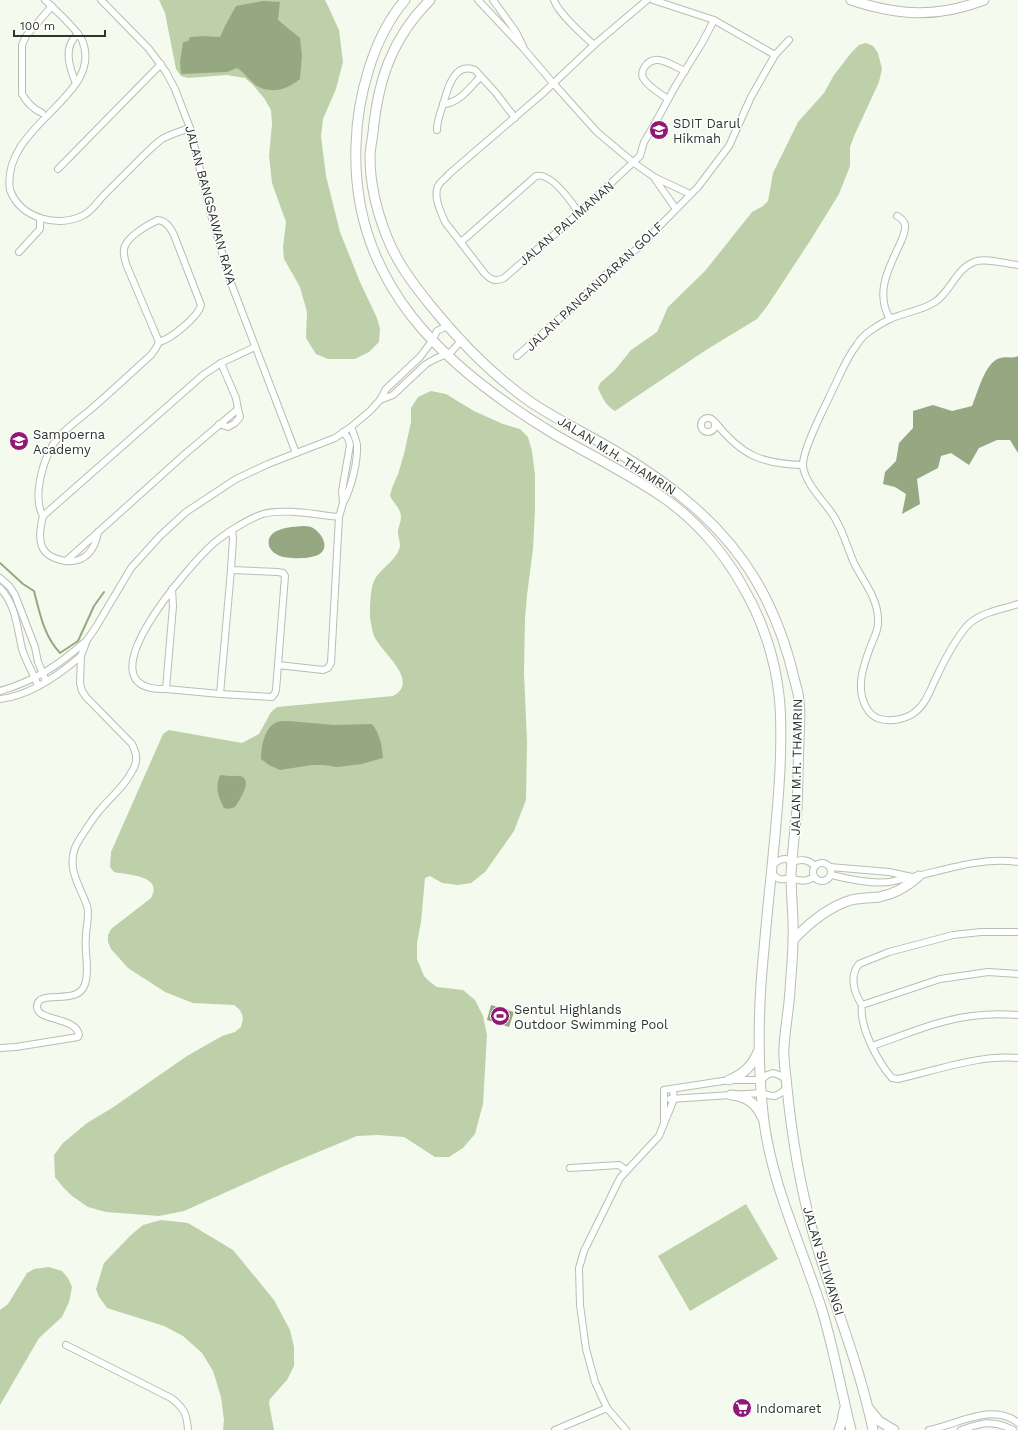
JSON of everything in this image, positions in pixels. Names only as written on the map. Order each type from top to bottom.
[{"type":"main road","name":"JALAN M.H. THAMRIN","points":[[405,0],[396,10],[385,29],[366,80],[356,137],[356,184],[362,217],[378,263],[401,302],[432,341],[476,381],[511,407],[554,434],[664,498],[684,514],[705,535],[725,559],[743,586],[764,633],[774,664],[779,694],[781,734],[777,825],[760,996],[760,1080]]},
{"type":"main road","name":"JALAN M.H. THAMRIN","points":[[430,0],[418,12],[400,37],[388,60],[380,86],[374,116],[370,158],[373,187],[388,241],[418,290],[447,326],[505,383],[533,404],[616,452],[675,490],[699,510],[720,532],[756,580],[782,637],[800,701],[797,805],[791,878],[793,940],[784,1048],[787,1084]]},
{"type":"main road","points":[[851,0],[882,10],[899,12],[937,12],[952,10],[984,0]]},
{"type":"main road","points":[[793,940],[811,922],[825,912],[852,900],[891,894],[901,890],[916,876]]},
{"type":"main road","points":[[729,1080],[739,1076],[750,1066],[758,1052],[759,1041]]},
{"type":"main road","points":[[760,1080],[762,1094]]},
{"type":"main road","name":"JALAN SILIWANGI","points":[[787,1084],[792,1130],[802,1188],[827,1279],[853,1354],[869,1409],[873,1430]]},
{"type":"main road","name":"JALAN SILIWANGI","points":[[762,1094],[764,1124],[776,1182],[821,1309],[838,1370],[851,1430]]},
{"type":"main road","points":[[732,1095],[751,1101],[760,1111],[764,1124]]},
{"type":"main road","points":[[839,1430],[845,1405]]},
{"type":"main road","points":[[869,1409],[879,1421],[894,1430]]},
{"type":"street","points":[[45,0],[78,34],[84,46],[85,57],[82,70],[75,81],[42,113],[10,153],[6,171],[10,191],[28,212],[40,218],[61,222],[72,220],[84,215],[91,210],[103,196],[160,140],[190,128]]},
{"type":"street","name":"JALAN BANGSAWAN RAYA","points":[[101,0],[137,36],[161,64],[175,88],[190,128],[221,252],[255,347],[273,390],[296,453]]},
{"type":"street","points":[[478,0],[524,49],[597,132],[654,177],[690,194]]},
{"type":"street","points":[[494,0],[516,32],[524,49]]},
{"type":"street","points":[[554,0],[561,12],[594,45]]},
{"type":"street","points":[[579,213],[570,200],[555,184],[541,174],[536,176],[461,242],[445,222],[441,213],[437,195],[438,186],[594,45],[647,0]]},
{"type":"street","points":[[653,0],[714,20],[775,55]]},
{"type":"street","points":[[42,113],[31,106],[22,94],[22,45],[26,36],[52,6]]},
{"type":"street","name":"JALAN PALIMANAN","points":[[461,242],[485,274],[491,279],[496,280],[504,278],[579,213],[640,156],[644,142],[714,20]]},
{"type":"street","points":[[75,81],[69,62],[69,55],[71,42],[78,34]]},
{"type":"street","name":"JALAN PANGANDARAN GOLF","points":[[517,356],[577,303],[599,280],[640,247],[704,178],[729,146],[751,97],[775,55],[789,40]]},
{"type":"street","points":[[668,99],[646,82],[642,75],[642,71],[645,66],[651,60],[658,59],[685,71]]},
{"type":"street","points":[[58,169],[161,64]]},
{"type":"street","points":[[437,130],[437,123],[448,88],[455,74],[463,68],[470,68],[474,70],[496,93],[515,118]]},
{"type":"street","points":[[443,104],[450,103],[462,95],[480,77]]},
{"type":"street","points":[[654,177],[676,209]]},
{"type":"street","points":[[890,319],[886,313],[883,302],[883,291],[886,276],[905,232],[905,224],[902,219],[897,216]]},
{"type":"street","points":[[19,252],[40,229],[40,218]]},
{"type":"street","points":[[98,532],[95,545],[86,556],[74,561],[66,561],[57,560],[48,556],[42,547],[39,536],[43,516],[39,507],[39,488],[46,459],[55,442],[151,355],[159,342],[168,338],[179,330],[199,311],[201,305],[174,234],[168,225],[161,220],[152,223],[130,238],[125,244],[124,252],[126,264],[159,342]]},
{"type":"street","points":[[1018,265],[982,260],[976,261],[964,268],[947,290],[936,301],[890,319],[868,333],[856,346],[841,373],[814,430],[807,448],[803,465],[811,486],[834,516],[841,529],[853,561],[867,586],[877,609],[877,630],[871,645],[860,684],[860,694],[870,714],[880,719],[891,720],[905,718],[915,712],[923,704],[950,652],[967,627],[975,619],[983,615],[1018,604]]},
{"type":"street","points":[[0,1048],[16,1047],[78,1037],[79,1035],[74,1026],[43,1014],[38,1010],[37,1006],[39,1001],[43,999],[69,997],[78,994],[83,989],[86,977],[86,935],[88,913],[87,906],[77,884],[72,858],[74,851],[88,826],[123,784],[135,766],[136,754],[130,741],[104,716],[82,691],[80,683],[81,656],[87,640],[131,568],[160,536],[186,512],[236,479],[328,441],[351,427],[370,411],[380,400],[386,389],[420,357],[432,341],[437,331],[447,326]]},
{"type":"street","points":[[380,400],[393,395],[426,364],[454,350],[461,341]]},
{"type":"street","points":[[43,516],[195,382],[221,363],[255,347]]},
{"type":"street","points":[[66,561],[219,424],[238,409],[236,398],[221,363]]},
{"type":"street","points":[[715,422],[736,445],[752,456],[778,464],[803,465]]},
{"type":"street","points":[[342,503],[349,493],[357,457],[357,443],[351,427]]},
{"type":"street","points":[[278,665],[323,670],[330,666],[339,517],[350,445],[348,438],[343,432]]},
{"type":"street","points":[[346,465],[354,468]]},
{"type":"street","points":[[231,570],[278,572],[283,573],[285,576],[275,693],[272,697],[144,687],[134,676],[132,666],[134,653],[146,627],[172,589],[200,556],[214,543],[255,518],[271,512],[339,517]]},
{"type":"street","points":[[220,694],[233,545],[232,531]]},
{"type":"street","points":[[0,578],[10,587],[15,595],[46,681]]},
{"type":"street","points":[[0,588],[10,602],[20,634],[22,649],[38,686]]},
{"type":"street","points":[[166,689],[173,606],[172,589]]},
{"type":"street","points":[[20,634],[29,631]]},
{"type":"street","points":[[0,691],[15,687],[43,674],[65,659],[87,640]]},
{"type":"street","points":[[0,699],[20,694],[38,686],[69,666],[81,656]]},
{"type":"street","points":[[29,665],[38,662]]},
{"type":"street","points":[[814,877],[803,881],[797,881],[791,878],[783,880],[775,876],[772,869],[784,859],[788,859],[792,862],[804,859],[815,866]]},
{"type":"street","points":[[831,875],[855,880],[886,882],[973,862],[990,860],[1018,862]]},
{"type":"street","points":[[823,862],[830,867],[832,872],[831,875],[825,881],[814,877],[813,873],[817,864],[823,862]]},
{"type":"street","points":[[830,867],[916,876]]},
{"type":"street","points":[[855,880],[856,869]]},
{"type":"street","points":[[1018,932],[981,932],[953,935],[889,952],[863,962],[856,968],[853,979],[854,989],[862,1005],[861,1012],[863,1022],[872,1046],[884,1068],[892,1078],[898,1079],[978,1059],[996,1057],[1018,1058]]},
{"type":"street","points":[[862,1005],[940,979],[988,972],[1018,974]]},
{"type":"street","points":[[872,1046],[945,1022],[971,1016],[1000,1014],[1018,1015]]},
{"type":"street","points":[[664,1124],[664,1090],[673,1090],[729,1080],[760,1080],[767,1075],[773,1074],[779,1075],[787,1084],[778,1096],[772,1097],[762,1094],[665,1100]]},
{"type":"street","points":[[626,1430],[607,1408],[595,1382],[586,1348],[580,1305],[579,1268],[584,1251],[620,1178],[659,1136],[674,1099],[673,1090]]},
{"type":"street","points":[[570,1168],[619,1165],[626,1170]]},
{"type":"street","points":[[66,1345],[171,1398],[181,1406],[185,1412],[188,1420],[188,1430]]},
{"type":"street","points":[[555,1430],[607,1408]]},
{"type":"street","points":[[930,1430],[980,1415],[990,1414],[1010,1418],[1018,1423]]},
{"type":"street","points":[[961,1430],[979,1423],[998,1423],[1014,1430]]},
{"type":"shaded area","points":[[159,0],[325,0],[339,30],[343,62],[336,89],[323,119],[321,136],[326,176],[340,232],[360,282],[377,318],[380,329],[379,342],[369,352],[355,359],[328,359],[316,354],[306,338],[307,312],[300,287],[284,259],[283,247],[286,222],[272,183],[269,156],[272,124],[271,110],[264,98],[245,78],[227,75],[188,78],[181,76],[176,69],[165,13]]},
{"type":"shaded area","points":[[263,1],[280,2],[278,20],[300,38],[302,56],[300,79],[285,88],[270,90],[256,85],[237,68],[227,72],[181,74],[180,62],[183,42],[188,41],[190,37],[220,37],[236,6]]},
{"type":"shaded area","points":[[866,43],[873,46],[878,53],[882,69],[879,82],[850,147],[850,166],[839,194],[768,305],[757,319],[706,350],[615,411],[609,407],[598,388],[600,383],[615,370],[631,350],[657,332],[668,307],[705,271],[752,212],[763,206],[768,201],[773,173],[798,122],[824,93],[834,75],[851,53],[859,45]]},
{"type":"shaded area","points":[[1018,356],[1018,453],[1010,440],[997,440],[979,448],[969,465],[951,453],[941,456],[938,468],[917,479],[920,504],[902,514],[906,494],[895,487],[883,484],[885,472],[896,461],[899,443],[913,428],[913,411],[933,405],[952,411],[972,406],[986,371],[990,365],[1000,358]]},
{"type":"shaded area","points":[[431,391],[446,394],[474,411],[503,424],[520,429],[528,437],[532,451],[535,475],[533,549],[525,619],[524,673],[527,742],[526,800],[514,831],[485,872],[471,883],[458,885],[442,883],[430,876],[425,878],[421,922],[417,943],[417,959],[424,976],[437,987],[463,990],[475,1000],[483,1016],[487,1035],[483,1104],[475,1134],[463,1148],[449,1157],[435,1157],[404,1137],[378,1135],[357,1136],[282,1167],[184,1211],[159,1216],[106,1212],[88,1207],[72,1196],[55,1177],[54,1155],[63,1143],[87,1123],[112,1108],[187,1056],[222,1036],[235,1032],[241,1027],[243,1019],[239,1009],[234,1005],[193,1003],[165,992],[128,968],[111,949],[108,942],[108,935],[111,929],[151,898],[154,890],[153,885],[148,880],[135,875],[114,872],[110,867],[111,852],[163,734],[169,730],[242,743],[259,734],[271,712],[277,707],[393,696],[401,690],[403,683],[397,666],[378,643],[373,634],[370,618],[372,587],[375,579],[397,555],[399,550],[400,545],[398,533],[401,515],[390,496],[404,454],[411,422],[411,408],[418,397]]},
{"type":"shaded area","points":[[308,526],[318,531],[324,542],[324,549],[319,555],[308,558],[289,558],[280,556],[271,549],[269,546],[269,540],[271,535],[275,532],[286,528]]},
{"type":"shaded area","points":[[281,721],[334,725],[372,724],[380,740],[383,758],[362,764],[337,767],[312,765],[280,770],[261,759],[262,750],[264,739],[271,726]]},
{"type":"shaded area","points":[[220,775],[240,776],[246,781],[246,786],[235,807],[229,809],[224,808],[222,804],[217,787]]},
{"type":"shaded area","name":"Sentul Highlands Outdoor Swimming Pool","points":[[491,1005],[514,1012],[509,1027],[487,1020]]},
{"type":"shaded area","points":[[746,1204],[778,1259],[690,1311],[658,1256]]},
{"type":"shaded area","points":[[161,1220],[188,1223],[233,1250],[274,1300],[290,1330],[294,1347],[294,1366],[287,1380],[270,1399],[269,1403],[274,1430],[223,1430],[224,1420],[221,1397],[213,1371],[202,1353],[183,1336],[164,1326],[107,1308],[99,1297],[96,1289],[104,1263],[131,1235],[143,1225]]},
{"type":"shaded area","points":[[49,1267],[62,1271],[68,1278],[72,1287],[69,1302],[62,1317],[39,1338],[0,1405],[0,1310],[8,1304],[27,1273],[34,1269]]},
{"type":"waterway","points":[[0,563],[23,584],[34,591],[46,632],[60,653],[78,641],[94,606],[104,592]]},
{"type":"place","name":"SDIT Darul Hikmah","points":[[659,130]]},
{"type":"place","name":"Sampoerna Academy","points":[[19,441]]},
{"type":"place","name":"Sentul Highlands Outdoor Swimming Pool","points":[[500,1016]]},
{"type":"place","name":"Indomaret","points":[[742,1408]]}]
